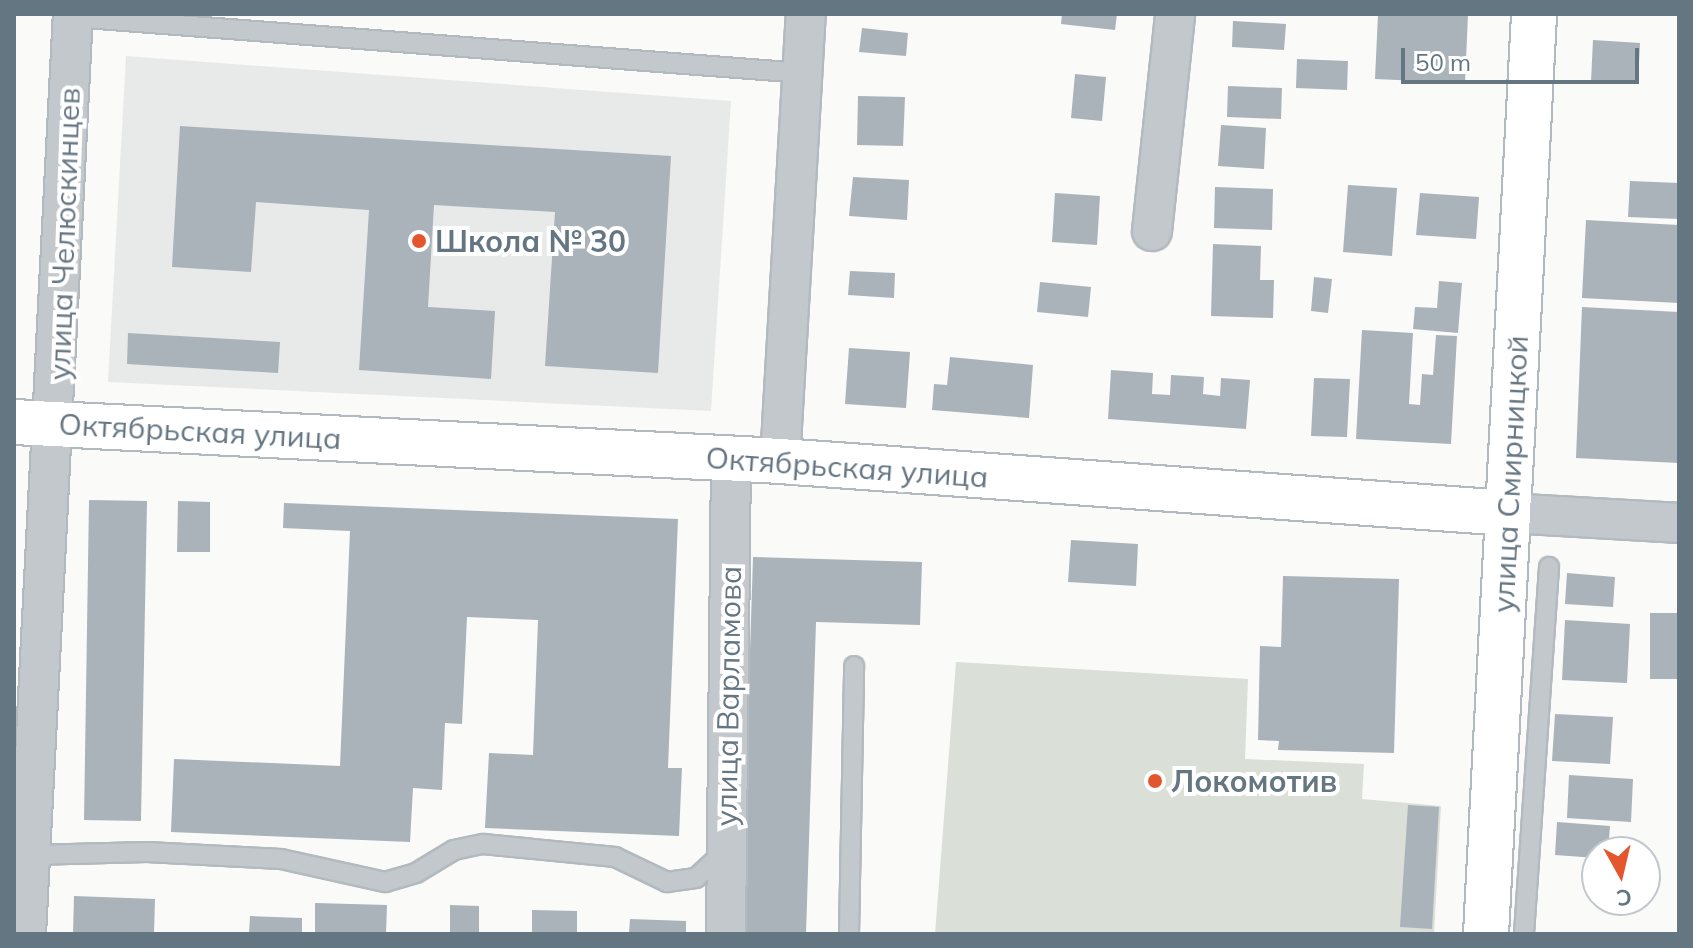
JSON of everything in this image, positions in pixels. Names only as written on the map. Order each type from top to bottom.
[{"type":"main road","name":"улица Смирницкой","points":[[1486,934],[1534,14]]},
{"type":"main road","name":"Октябрьская улица","points":[[35,423],[780,461],[1507,513]]},
{"type":"street","points":[[780,461],[806,14]]},
{"type":"street","points":[[1152,231],[1175,14]]},
{"type":"street","name":"улица Челюскинцев","points":[[26,934],[31,855],[35,423],[73,15]]},
{"type":"street","name":"улица Варламова","points":[[726,934],[731,459]]},
{"type":"street","name":"Октябрьская улица","points":[[1507,513],[1679,523]]},
{"type":"lane","points":[[73,15],[803,73]]},
{"type":"lane","points":[[1524,934],[1549,567]]},
{"type":"lane","points":[[849,934],[854,666]]},
{"type":"lane","points":[[31,855],[147,852],[281,859],[385,882],[416,873],[454,850],[483,844],[615,857],[667,882],[696,878],[727,849]]},
{"type":"shaded area","name":"Школа № 30","points":[[126,56],[731,101],[711,411],[108,382]]},
{"type":"shaded area","name":"Локомотив","points":[[956,662],[1248,679],[1245,759],[1364,764],[1362,799],[1441,806],[1434,934],[935,934]]},
{"type":"building","points":[[1062,14],[1117,14],[1115,30],[1061,24]]},
{"type":"building","points":[[1378,14],[1468,14],[1465,83],[1375,79]]},
{"type":"building","points":[[1233,21],[1286,24],[1284,50],[1232,47]]},
{"type":"building","points":[[862,28],[908,33],[906,56],[859,52]]},
{"type":"building","points":[[1593,40],[1640,43],[1638,83],[1591,81]]},
{"type":"building","points":[[1297,59],[1348,61],[1347,90],[1296,88]]},
{"type":"building","points":[[1075,74],[1106,77],[1102,121],[1071,118]]},
{"type":"building","points":[[1228,86],[1282,88],[1281,119],[1227,117]]},
{"type":"building","points":[[858,96],[905,97],[903,146],[857,145]]},
{"type":"building","points":[[1221,125],[1266,128],[1264,169],[1218,166]]},
{"type":"building","points":[[180,126],[671,156],[658,373],[545,366],[555,212],[434,205],[428,307],[495,311],[491,379],[359,370],[369,210],[256,202],[251,272],[172,267]]},
{"type":"building","points":[[853,177],[909,180],[907,220],[849,216]]},
{"type":"building","points":[[1630,181],[1679,183],[1679,219],[1628,217]]},
{"type":"building","points":[[1348,185],[1397,188],[1392,256],[1343,252]]},
{"type":"building","points":[[1215,187],[1273,189],[1272,230],[1214,228]]},
{"type":"building","points":[[1055,193],[1100,196],[1097,245],[1052,242]]},
{"type":"building","points":[[1420,193],[1479,197],[1476,239],[1416,235]]},
{"type":"building","points":[[1586,220],[1679,225],[1679,303],[1582,298]]},
{"type":"building","points":[[1213,244],[1261,246],[1260,280],[1274,280],[1273,318],[1211,316]]},
{"type":"building","points":[[850,271],[895,273],[894,298],[848,295]]},
{"type":"building","points":[[1314,277],[1332,279],[1328,313],[1311,311]]},
{"type":"building","points":[[1439,281],[1462,283],[1458,333],[1413,329],[1415,307],[1437,308]]},
{"type":"building","points":[[1040,282],[1091,287],[1088,317],[1037,312]]},
{"type":"building","points":[[1582,307],[1679,312],[1679,463],[1576,458]]},
{"type":"building","points":[[1362,330],[1413,333],[1409,404],[1420,405],[1422,374],[1433,375],[1436,335],[1457,336],[1451,444],[1356,439]]},
{"type":"building","points":[[128,333],[280,342],[278,373],[127,364]]},
{"type":"building","points":[[849,348],[910,352],[906,408],[845,404]]},
{"type":"building","points":[[950,357],[1033,365],[1029,418],[932,410],[934,384],[947,385]]},
{"type":"building","points":[[1111,370],[1153,373],[1152,394],[1170,395],[1171,375],[1204,377],[1203,394],[1220,396],[1221,378],[1250,380],[1246,429],[1108,419]]},
{"type":"building","points":[[1314,378],[1350,379],[1347,437],[1311,436]]},
{"type":"building","points":[[89,500],[147,501],[141,821],[84,820]]},
{"type":"building","points":[[178,501],[210,502],[210,552],[177,552]]},
{"type":"building","points":[[284,503],[678,519],[668,768],[682,768],[679,836],[485,828],[489,753],[533,755],[538,620],[467,617],[462,724],[445,723],[442,790],[413,788],[410,842],[171,832],[174,759],[340,766],[350,531],[283,528]]},
{"type":"building","points":[[1071,540],[1138,544],[1136,586],[1068,582]]},
{"type":"building","points":[[753,557],[922,562],[920,625],[816,622],[806,934],[741,934]]},
{"type":"building","points":[[1567,573],[1615,577],[1613,607],[1565,604]]},
{"type":"building","points":[[1283,576],[1399,579],[1394,753],[1278,750],[1279,741],[1258,740],[1260,646],[1281,647]]},
{"type":"building","points":[[1650,613],[1679,613],[1679,679],[1650,679]]},
{"type":"building","points":[[1565,620],[1630,624],[1627,683],[1562,680]]},
{"type":"building","points":[[1555,714],[1613,717],[1610,764],[1552,761]]},
{"type":"building","points":[[1569,775],[1633,779],[1631,822],[1567,818]]},
{"type":"building","points":[[1408,805],[1439,807],[1432,929],[1400,927]]},
{"type":"building","points":[[1557,822],[1610,826],[1609,836],[1581,836],[1581,857],[1555,855]]},
{"type":"building","points":[[74,896],[155,899],[154,934],[73,934]]},
{"type":"building","points":[[315,903],[387,905],[386,934],[315,934]]},
{"type":"building","points":[[450,905],[479,906],[479,934],[450,934]]},
{"type":"building","points":[[532,910],[577,911],[577,934],[532,934]]},
{"type":"building","points":[[250,916],[302,918],[302,934],[249,934]]},
{"type":"building","points":[[630,919],[686,921],[686,934],[629,934]]},
{"type":"place","name":"Школа № 30","points":[[419,241]]},
{"type":"place","name":"Локомотив","points":[[1155,781]]}]
